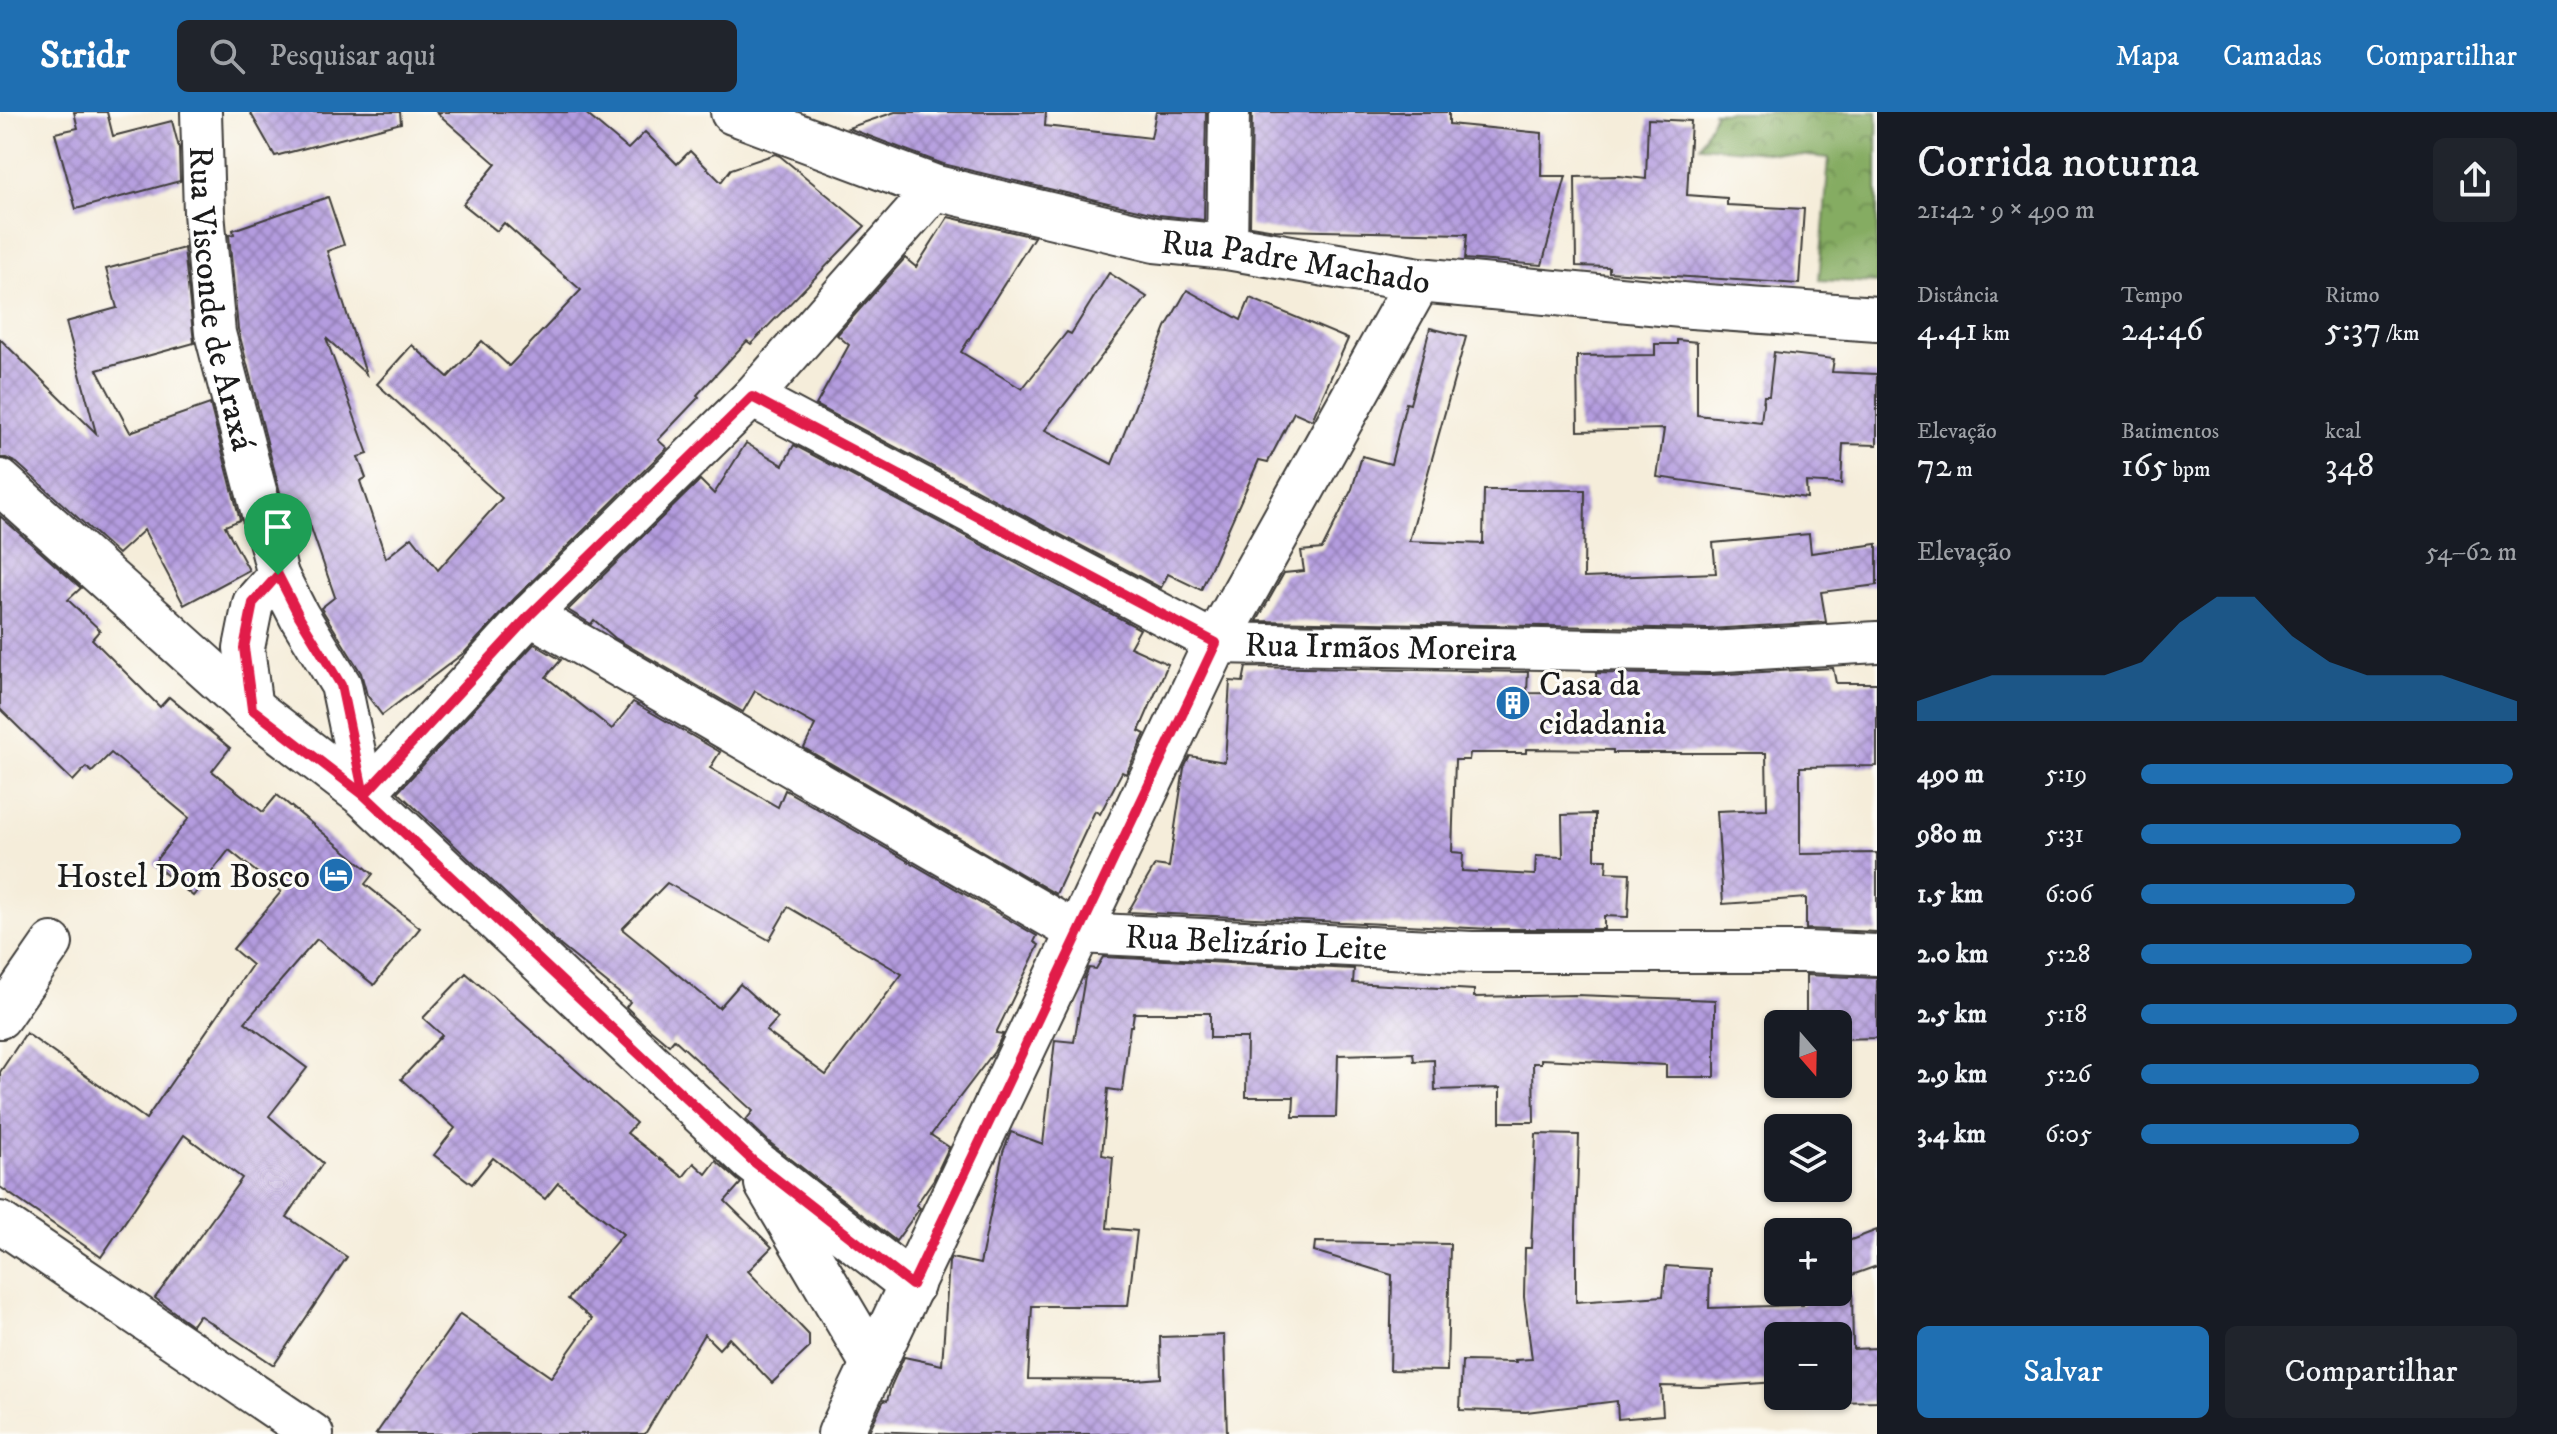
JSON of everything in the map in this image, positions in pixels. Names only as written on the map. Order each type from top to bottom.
[{"type":"street","name":"Rua Visconde de Araxá","points":[[201,112],[204,213],[215,333],[278,575],[341,685],[364,795]]},
{"type":"street","name":"Rua Padre Machado","points":[[733,112],[936,188],[1155,240],[1227,247],[1419,280],[1692,306],[1877,319]]},
{"type":"street","points":[[1227,247],[1229,112]]},
{"type":"street","points":[[364,795],[530,615],[752,397],[936,188]]},
{"type":"street","points":[[840,1434],[1216,643],[1419,280]]},
{"type":"street","name":"Rua Irmãos Moreira","points":[[752,397],[1216,643],[1709,652],[1877,642]]},
{"type":"street","points":[[0,482],[252,709],[364,795],[753,1161],[912,1285]]},
{"type":"street","points":[[252,709],[244,648],[253,603],[278,575]]},
{"type":"street","name":"Rua Belizário Leite","points":[[530,615],[1078,933],[1472,952],[1806,952],[1877,955]]},
{"type":"street","points":[[0,1018],[52,943]]},
{"type":"street","points":[[753,1161],[872,1362]]},
{"type":"street","points":[[0,1222],[313,1434]]},
{"type":"green space","points":[[1712,112],[1877,112],[1877,283],[1819,280],[1829,158],[1700,146],[1715,113]]},
{"type":"building","points":[[74,112],[107,112],[113,136],[172,121],[179,148],[180,181],[76,209],[55,133],[78,128]]},
{"type":"building","points":[[250,112],[400,112],[401,123],[275,156]]},
{"type":"building","points":[[436,112],[584,112],[628,149],[645,132],[677,164],[690,151],[721,182],[731,169],[775,154],[865,226],[751,344],[747,341],[697,395],[699,397],[658,440],[667,448],[514,599],[465,652],[382,715],[367,695],[361,673],[321,608],[335,597],[302,502],[296,504],[294,500],[283,504],[238,329],[229,235],[234,234],[233,230],[328,197],[344,245],[327,251],[366,374],[326,338],[368,454],[358,457],[366,478],[360,481],[386,558],[412,537],[438,570],[502,498],[377,384],[412,345],[448,377],[482,341],[509,366],[581,290],[504,223],[497,231],[463,204],[496,164]]},
{"type":"building","points":[[895,112],[1046,112],[1045,126],[1151,138],[1156,112],[1206,112],[1204,220],[1159,215],[943,164],[848,128]]},
{"type":"building","points":[[1252,112],[1449,112],[1449,124],[1542,133],[1541,176],[1566,176],[1542,265],[1465,259],[1467,234],[1275,230],[1250,226]]},
{"type":"building","points":[[1648,119],[1691,121],[1687,195],[1727,198],[1727,205],[1804,209],[1799,284],[1609,272],[1609,267],[1576,266],[1575,177],[1646,179]]},
{"type":"building","points":[[948,217],[1034,237],[961,352],[1022,389],[1067,332],[1071,334],[1109,273],[1147,297],[1045,430],[1112,464],[1166,327],[1187,290],[1241,320],[1250,298],[1348,339],[1312,420],[1294,412],[1268,462],[1259,460],[1201,590],[1168,574],[1161,588],[816,405],[849,345],[837,335],[905,258],[916,267]]},
{"type":"building","points":[[184,248],[194,343],[97,370],[130,432],[210,404],[240,520],[225,526],[249,570],[184,605],[144,530],[118,554],[17,463],[0,458],[0,339],[96,433],[66,322],[117,308],[106,269]]},
{"type":"building","points":[[1430,328],[1466,337],[1409,541],[1483,544],[1484,490],[1585,490],[1584,578],[1716,573],[1713,543],[1809,534],[1811,553],[1877,544],[1877,585],[1821,592],[1826,622],[1709,629],[1257,621],[1284,573],[1304,571],[1301,551],[1322,549],[1352,489],[1362,456],[1391,464]]},
{"type":"building","points":[[1677,340],[1697,342],[1697,415],[1761,422],[1764,396],[1769,396],[1774,352],[1834,359],[1832,372],[1877,374],[1877,445],[1843,444],[1841,484],[1806,482],[1807,498],[1657,477],[1664,429],[1578,431],[1577,356],[1655,355],[1655,344],[1677,344]]},
{"type":"building","points":[[746,443],[783,465],[794,445],[1140,629],[1130,647],[1168,664],[1139,731],[1145,734],[1126,774],[1122,772],[1100,814],[1095,811],[1056,894],[804,748],[815,725],[755,691],[743,712],[615,638],[594,620],[591,624],[568,610],[700,480],[714,494]]},
{"type":"building","points":[[0,516],[81,588],[68,600],[100,630],[92,639],[160,707],[169,697],[230,748],[212,771],[263,812],[277,795],[373,874],[365,884],[420,928],[374,985],[317,939],[245,1022],[307,1068],[269,1116],[323,1163],[287,1217],[347,1257],[274,1365],[199,1315],[192,1325],[155,1298],[242,1178],[184,1135],[101,1257],[0,1187],[0,1072],[26,1033],[146,1119],[252,965],[233,949],[281,892],[229,850],[193,896],[153,864],[189,818],[111,753],[92,772],[86,767],[73,781],[0,709]]},
{"type":"building","points":[[534,644],[561,660],[546,677],[612,729],[633,702],[720,752],[710,768],[778,807],[785,790],[1037,936],[1034,942],[1039,945],[996,1033],[1003,1034],[994,1052],[931,1135],[949,1147],[934,1179],[916,1205],[920,1208],[896,1241],[769,1142],[746,1120],[753,1111],[674,1039],[669,1045],[644,1024],[626,1007],[630,1002],[561,946],[398,792]],"holes":[[[667,883],[769,940],[788,907],[902,974],[826,1075],[766,1031],[778,1018],[740,984],[719,1008],[622,929]]]},
{"type":"building","points":[[1246,667],[1528,672],[1527,693],[1597,694],[1596,673],[1709,675],[1833,668],[1836,683],[1877,683],[1877,766],[1800,767],[1800,854],[1877,853],[1877,932],[1806,929],[1806,898],[1723,904],[1717,811],[1767,809],[1766,753],[1613,753],[1613,750],[1526,749],[1526,753],[1470,753],[1469,760],[1455,760],[1452,852],[1463,853],[1462,871],[1535,875],[1536,856],[1563,857],[1562,815],[1595,814],[1595,859],[1607,859],[1606,872],[1630,873],[1628,917],[1604,916],[1604,929],[1491,929],[1128,912],[1155,865],[1169,867],[1184,768],[1190,756],[1225,762],[1230,681],[1243,682]]},
{"type":"building","points":[[1103,957],[1354,969],[1353,983],[1474,990],[1474,997],[1576,995],[1715,1000],[1715,1077],[1666,1077],[1666,1065],[1541,1059],[1541,1063],[1533,1063],[1534,1122],[1500,1122],[1500,1088],[1435,1090],[1434,1060],[1414,1061],[1413,1053],[1338,1055],[1336,1117],[1293,1117],[1294,1097],[1246,1097],[1247,1038],[1210,1038],[1210,1013],[1134,1013],[1122,1091],[1108,1089],[1102,1155],[1113,1157],[1107,1228],[1137,1231],[1128,1306],[1032,1306],[1028,1379],[1161,1378],[1160,1337],[1224,1335],[1227,1434],[869,1431],[884,1400],[887,1401],[904,1357],[942,1365],[949,1262],[951,1258],[980,1264],[1003,1152],[1011,1132],[1043,1144],[1055,1040],[1074,1042],[1085,977],[1089,968],[1096,969]]},
{"type":"building","points":[[466,973],[636,1123],[627,1133],[683,1177],[694,1163],[706,1174],[716,1161],[741,1183],[725,1201],[772,1247],[748,1271],[809,1335],[809,1348],[772,1383],[729,1338],[719,1349],[704,1334],[645,1434],[376,1434],[460,1314],[551,1377],[592,1319],[568,1299],[623,1234],[558,1183],[545,1199],[493,1158],[472,1184],[434,1155],[455,1128],[401,1079],[442,1035],[423,1018]]},
{"type":"building","points":[[1806,975],[1877,978],[1877,1038],[1852,1039],[1852,1010],[1806,1010]]},
{"type":"building","points":[[1536,1134],[1579,1135],[1576,1302],[1663,1296],[1666,1266],[1710,1269],[1709,1308],[1852,1306],[1852,1292],[1853,1349],[1877,1348],[1877,1401],[1852,1402],[1852,1322],[1764,1322],[1764,1383],[1661,1386],[1663,1415],[1618,1419],[1617,1401],[1526,1412],[1460,1410],[1462,1361],[1516,1362],[1532,1359],[1524,1297],[1525,1248],[1531,1248]]},
{"type":"building","points":[[1877,1230],[1877,1266],[1852,1275],[1852,1240]]},
{"type":"building","points":[[1315,1242],[1450,1244],[1447,1371],[1390,1370],[1392,1275],[1314,1251]]},
{"type":"place","name":"Casa da cidadania","points":[[1513,703]]},
{"type":"place","name":"Hostel Dom Bosco","points":[[336,875]]},
{"type":"route","points":[[278,575],[253,603],[244,648],[252,709],[364,795],[530,615],[752,397],[1216,643],[912,1285],[753,1161],[364,795],[341,685],[278,575]]}]
